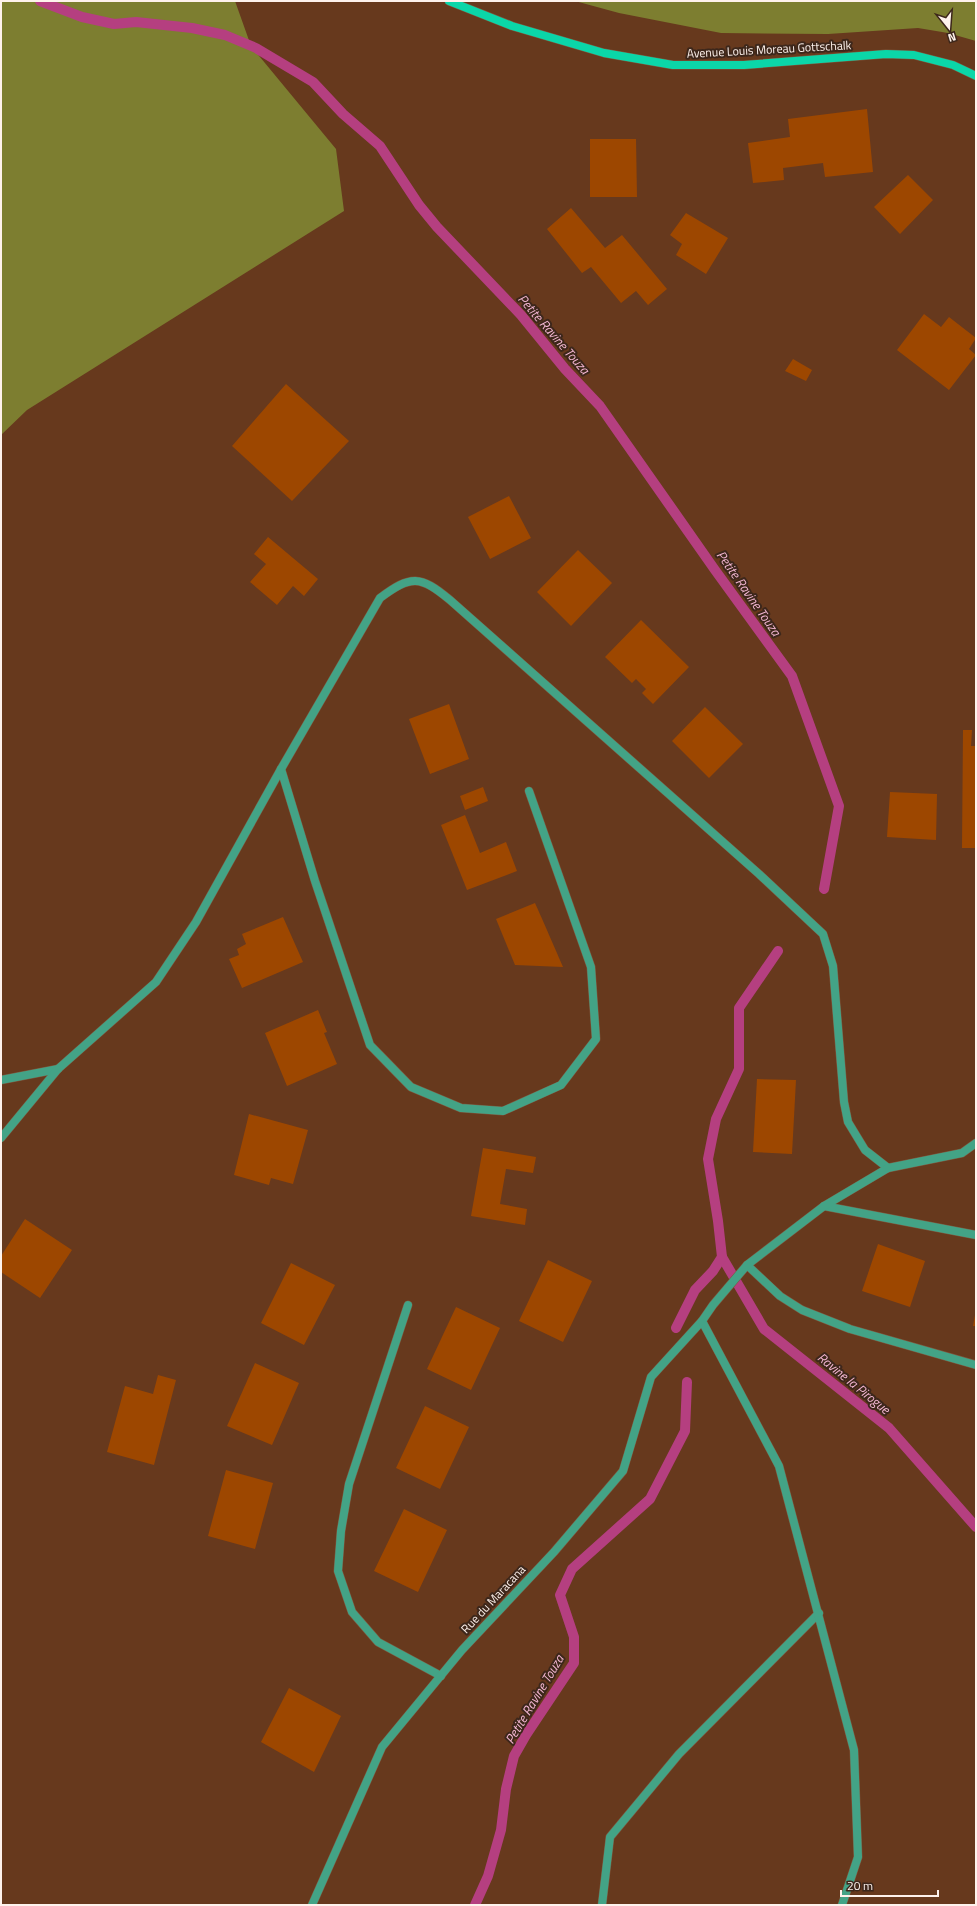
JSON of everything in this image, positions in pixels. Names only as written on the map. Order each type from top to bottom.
[{"type":"main road","name":"Avenue Louis Moreau Gottschalk","points":[[449,1],[512,26],[604,53],[674,65],[744,65],[886,54],[914,55],[953,65],[976,76]]},
{"type":"street","points":[[1,1138],[58,1069],[156,982],[196,922],[281,769],[380,598],[398,585],[411,581],[432,584],[759,874],[823,934],[834,966],[844,1102],[848,1122],[865,1150],[888,1168]]},
{"type":"street","points":[[281,769],[315,881],[370,1045],[411,1087],[461,1108],[503,1111],[562,1085],[596,1039],[591,967],[529,792]]},
{"type":"street","points":[[1,1080],[58,1069]]},
{"type":"street","name":"Rue du Maracana","points":[[312,1905],[382,1747],[462,1650],[554,1552],[623,1471],[652,1377],[702,1321],[713,1305],[745,1267],[824,1206],[888,1168],[962,1154],[976,1143]]},
{"type":"street","points":[[824,1206],[976,1235]]},
{"type":"street","points":[[745,1267],[780,1296],[802,1310],[850,1329],[976,1365]]},
{"type":"street","points":[[408,1305],[349,1484],[341,1531],[338,1571],[352,1612],[378,1642],[441,1676]]},
{"type":"street","points":[[702,1321],[779,1466],[854,1750],[858,1857],[842,1905]]},
{"type":"street","points":[[602,1905],[610,1837],[679,1754],[818,1613]]},
{"type":"shaded area","points":[[1,1],[235,1],[251,46],[336,149],[344,211],[27,410],[1,435]]},
{"type":"shaded area","points":[[575,1],[976,1],[976,41],[948,33],[918,28],[828,34],[721,33],[619,13]]},
{"type":"building","points":[[867,109],[873,172],[825,177],[823,163],[783,168],[784,180],[753,183],[748,143],[790,137],[788,119]]},
{"type":"building","points":[[590,139],[636,139],[637,197],[590,197]]},
{"type":"building","points":[[908,175],[933,200],[900,234],[874,207]]},
{"type":"building","points":[[571,208],[605,248],[622,235],[667,289],[648,305],[636,291],[621,303],[591,267],[582,273],[547,229]]},
{"type":"building","points":[[686,213],[728,238],[706,274],[676,255],[682,244],[670,235]]},
{"type":"building","points":[[924,314],[941,327],[949,317],[976,338],[969,349],[976,355],[949,390],[897,350]]},
{"type":"building","points":[[793,359],[812,370],[806,381],[785,371]]},
{"type":"building","points":[[286,384],[349,441],[292,501],[232,446]]},
{"type":"building","points":[[509,496],[531,538],[490,559],[468,517]]},
{"type":"building","points":[[268,537],[318,579],[304,596],[293,586],[277,605],[250,582],[266,564],[254,554]]},
{"type":"building","points":[[578,550],[612,583],[571,626],[537,592]]},
{"type":"building","points":[[641,620],[689,667],[653,704],[642,693],[646,689],[636,679],[632,683],[605,657]]},
{"type":"building","points":[[449,704],[469,759],[430,774],[409,719]]},
{"type":"building","points":[[705,707],[743,744],[709,778],[672,741]]},
{"type":"building","points":[[963,730],[972,730],[971,746],[976,746],[976,848],[962,848]]},
{"type":"building","points":[[483,787],[488,801],[465,810],[460,796]]},
{"type":"building","points":[[890,792],[937,794],[936,840],[887,837]]},
{"type":"building","points":[[465,815],[480,853],[506,842],[517,871],[467,890],[441,825]]},
{"type":"building","points":[[535,903],[563,967],[515,965],[496,919]]},
{"type":"building","points":[[283,917],[303,962],[242,988],[229,959],[239,955],[237,949],[246,944],[242,934]]},
{"type":"building","points":[[318,1010],[327,1032],[324,1033],[337,1064],[287,1086],[265,1033]]},
{"type":"building","points":[[757,1079],[796,1080],[792,1154],[753,1152]]},
{"type":"building","points":[[249,1114],[308,1130],[293,1184],[271,1178],[269,1185],[234,1175]]},
{"type":"building","points":[[483,1148],[536,1157],[533,1173],[506,1169],[500,1204],[527,1209],[525,1225],[471,1216]]},
{"type":"building","points":[[25,1219],[72,1250],[40,1298],[1,1272],[1,1256]]},
{"type":"building","points":[[878,1244],[925,1261],[910,1307],[862,1291]]},
{"type":"building","points":[[548,1260],[592,1281],[563,1342],[519,1321]]},
{"type":"building","points":[[291,1263],[335,1285],[304,1345],[261,1323]]},
{"type":"building","points":[[456,1307],[500,1328],[471,1390],[427,1369]]},
{"type":"building","points":[[975,1315],[976,1326],[973,1326]]},
{"type":"building","points":[[255,1363],[299,1383],[272,1445],[227,1426]]},
{"type":"building","points":[[158,1375],[176,1380],[154,1465],[107,1452],[125,1386],[153,1394]]},
{"type":"building","points":[[425,1406],[469,1427],[440,1489],[396,1468]]},
{"type":"building","points":[[226,1470],[273,1483],[255,1549],[208,1536]]},
{"type":"building","points":[[404,1509],[447,1530],[418,1592],[374,1571]]},
{"type":"building","points":[[289,1688],[341,1716],[314,1772],[261,1742]]},
{"type":"waterway","name":"Petite Ravine Touza","points":[[40,1],[82,17],[114,24],[136,22],[192,28],[225,35],[256,48],[313,82],[343,114],[380,146],[419,205],[437,227],[521,315],[565,369],[600,406],[715,570],[792,676],[839,806],[824,889]]},
{"type":"waterway","name":"Petite Ravine Touza","points":[[676,1328],[695,1290],[713,1271],[722,1257],[708,1159],[716,1119],[739,1069],[739,1008],[778,951]]},
{"type":"waterway","name":"Ravine la Pirogue","points":[[722,1257],[764,1329],[889,1428],[976,1527]]},
{"type":"waterway","name":"Petite Ravine Touza","points":[[475,1905],[488,1876],[501,1830],[506,1789],[514,1756],[526,1735],[574,1663],[574,1637],[560,1595],[572,1569],[650,1499],[685,1431],[687,1382]]}]
